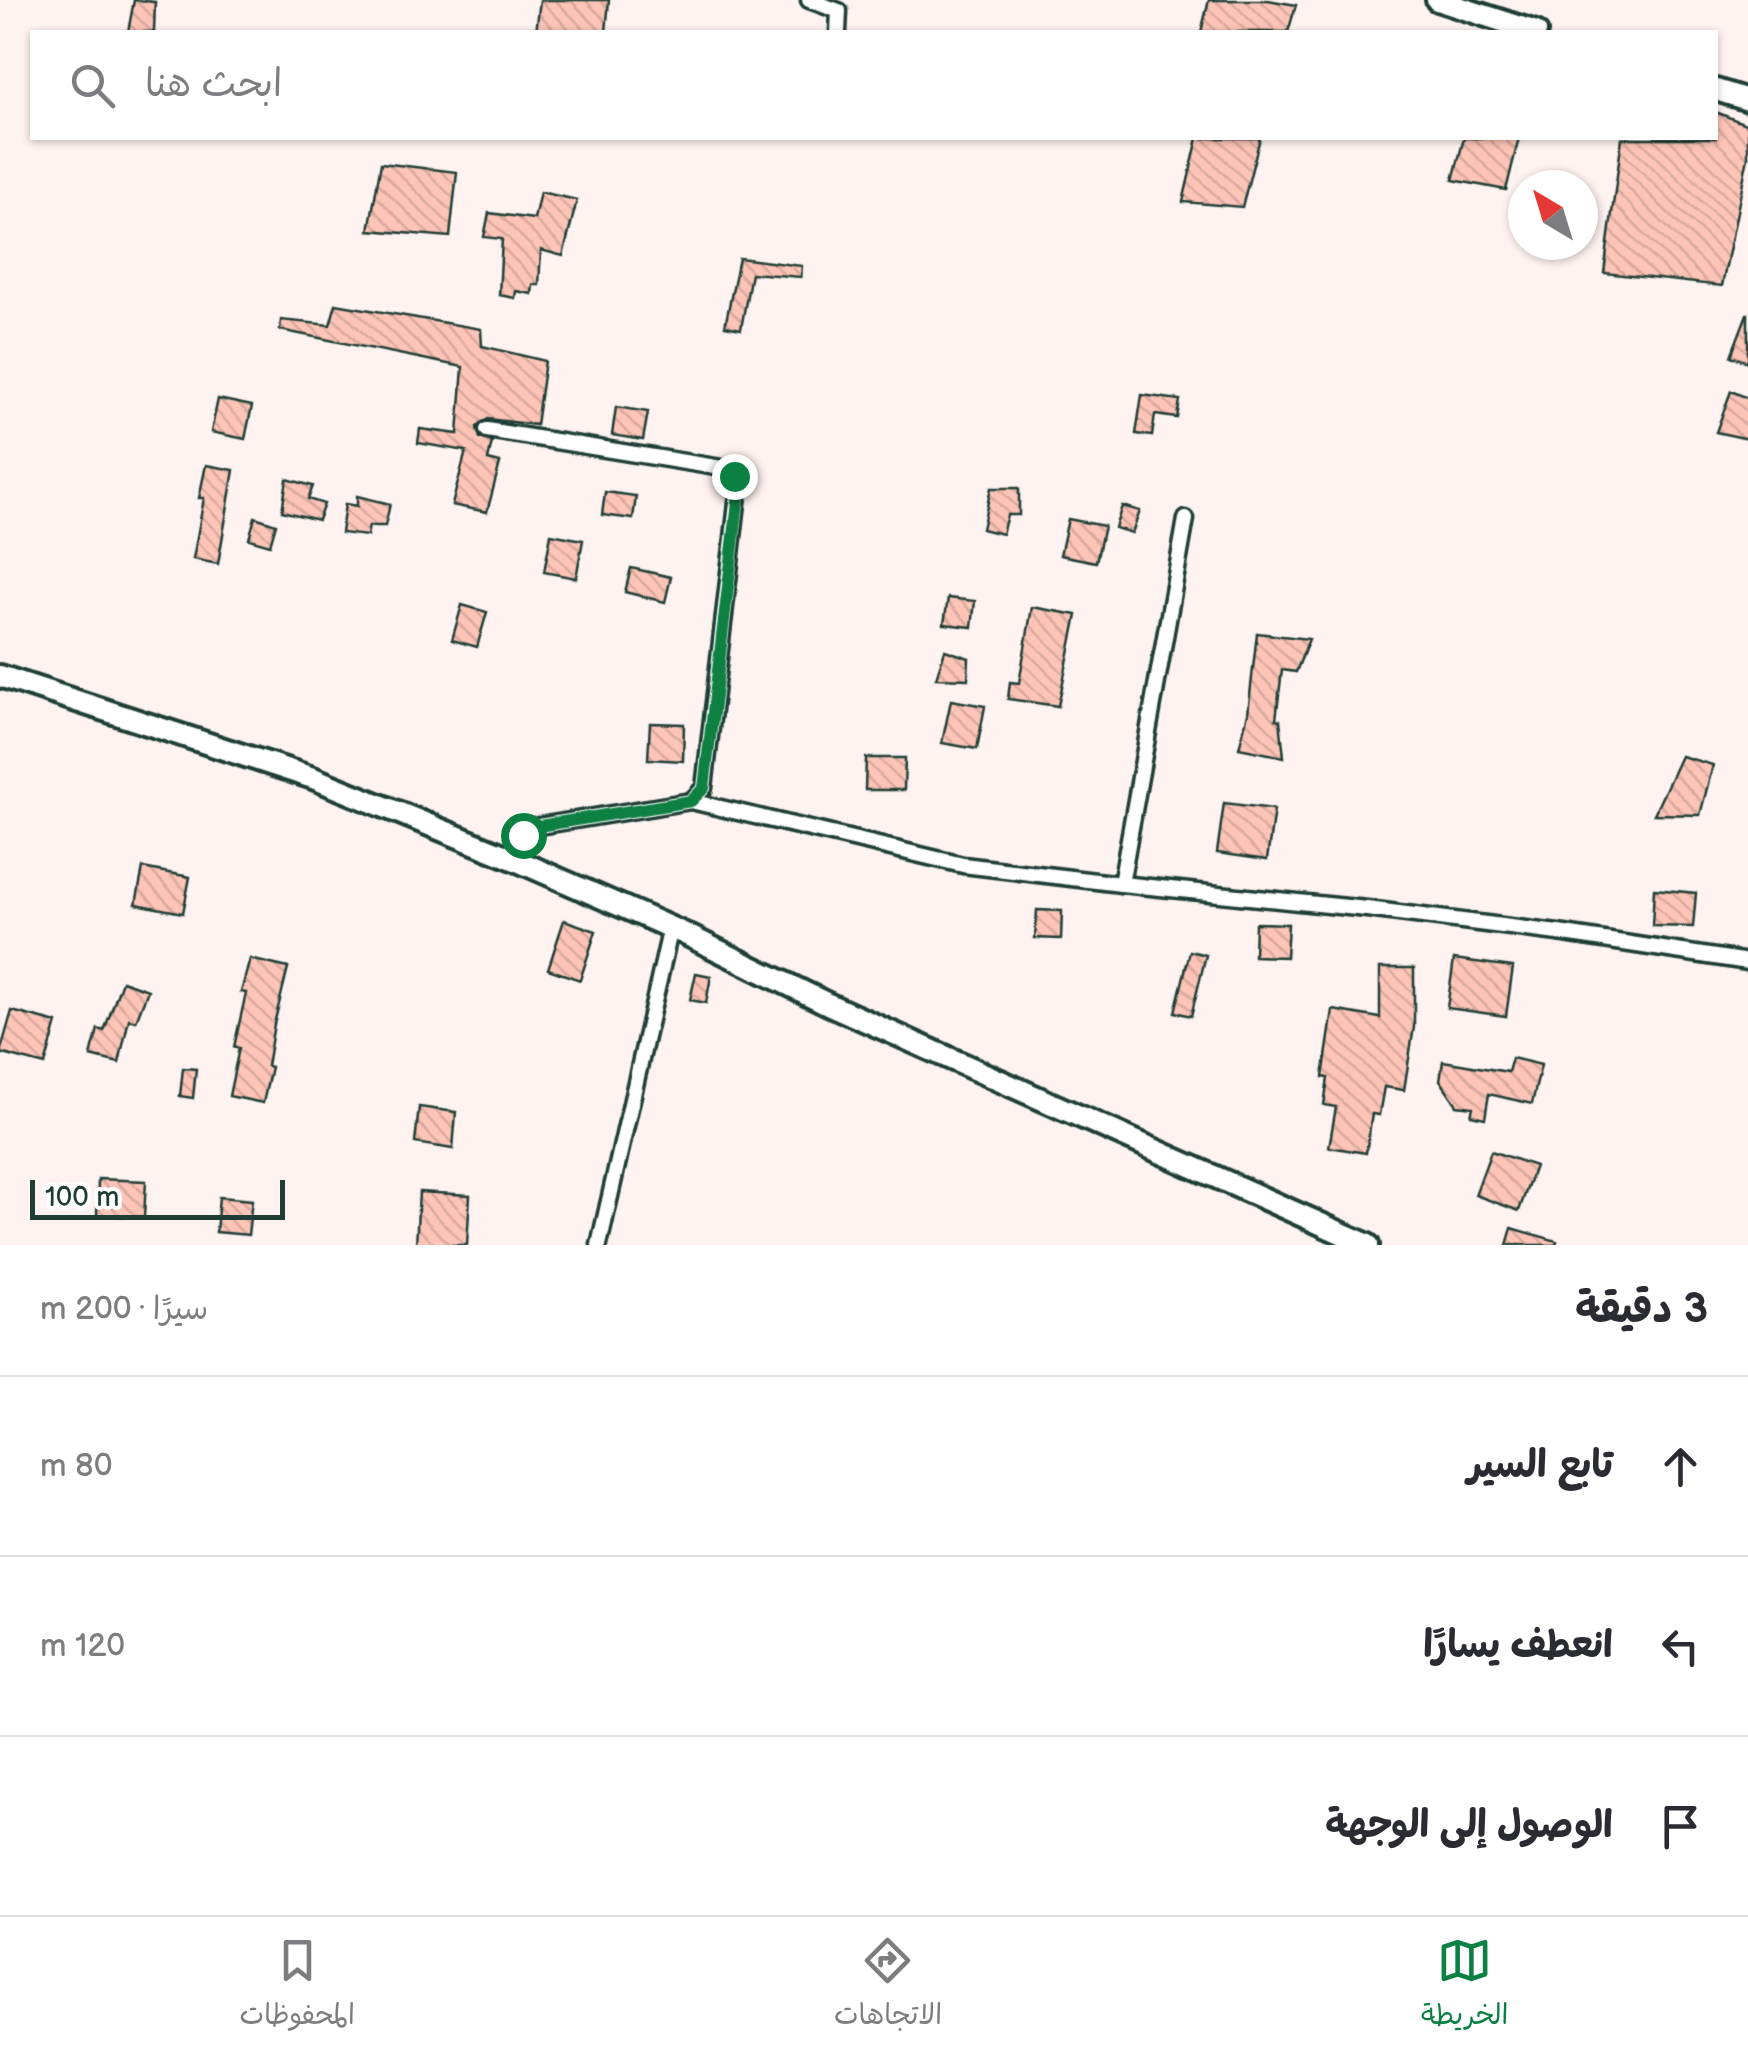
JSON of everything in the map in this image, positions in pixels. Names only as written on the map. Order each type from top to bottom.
[{"type":"street","points":[[809,0],[839,11],[838,30]]},
{"type":"street","points":[[1436,0],[1530,30]]},
{"type":"street","points":[[1718,91],[1748,100]]},
{"type":"street","points":[[487,430],[722,468],[740,486],[704,788],[691,801]]},
{"type":"street","points":[[1121,884],[1186,519]]},
{"type":"street","points":[[0,676],[313,778],[511,858],[1368,1245]]},
{"type":"street","points":[[511,858],[523,835],[533,827],[691,801],[964,864],[1386,911],[1748,962]]},
{"type":"street","points":[[599,1245],[671,927]]},
{"type":"building","points":[[134,0],[155,2],[154,30],[128,30]]},
{"type":"building","points":[[540,0],[609,0],[606,30],[536,30]]},
{"type":"building","points":[[1209,0],[1268,0],[1296,5],[1289,30],[1202,30]]},
{"type":"building","points":[[1718,113],[1748,125],[1748,157],[1722,286],[1604,273],[1622,140],[1718,140]]},
{"type":"building","points":[[1198,140],[1259,140],[1242,207],[1183,202]]},
{"type":"building","points":[[1463,140],[1518,140],[1506,190],[1453,180]]},
{"type":"building","points":[[381,163],[457,172],[450,237],[369,230]]},
{"type":"building","points":[[540,192],[577,200],[563,256],[541,250],[539,285],[533,285],[532,294],[516,291],[515,298],[499,295],[502,239],[484,237],[489,213],[534,219]]},
{"type":"building","points":[[739,258],[802,266],[801,277],[751,273],[741,329],[725,326]]},
{"type":"building","points":[[336,304],[481,329],[482,346],[545,361],[536,425],[488,419],[477,427],[480,438],[492,442],[488,460],[500,463],[487,512],[452,505],[466,451],[418,443],[420,429],[458,434],[463,367],[280,330],[281,320],[330,325]]},
{"type":"building","points":[[1748,314],[1748,362],[1731,356]]},
{"type":"building","points":[[1731,391],[1748,398],[1748,439],[1716,432]]},
{"type":"building","points":[[1142,395],[1180,400],[1177,418],[1155,415],[1152,436],[1136,434]]},
{"type":"building","points":[[218,399],[252,406],[245,439],[211,432]]},
{"type":"building","points":[[616,407],[648,412],[643,440],[612,435]]},
{"type":"building","points":[[206,465],[234,470],[218,564],[193,559]]},
{"type":"building","points":[[287,479],[313,486],[308,499],[324,504],[318,520],[282,511]]},
{"type":"building","points":[[991,488],[1019,488],[1019,515],[1007,515],[1002,534],[982,529]]},
{"type":"building","points":[[605,492],[636,496],[633,519],[602,515]]},
{"type":"building","points":[[357,496],[390,504],[385,526],[369,526],[367,536],[341,533],[345,504],[357,506]]},
{"type":"building","points":[[1122,506],[1140,511],[1132,533],[1115,528]]},
{"type":"building","points":[[255,517],[276,524],[270,545],[249,539]]},
{"type":"building","points":[[1068,519],[1104,526],[1096,562],[1060,555]]},
{"type":"building","points":[[551,534],[583,540],[576,578],[544,572]]},
{"type":"building","points":[[631,568],[671,577],[665,602],[625,592]]},
{"type":"building","points":[[948,598],[975,601],[972,627],[944,624]]},
{"type":"building","points":[[462,605],[487,612],[477,647],[452,640]]},
{"type":"building","points":[[1032,607],[1077,615],[1058,706],[1008,699],[1010,682],[1019,683]]},
{"type":"building","points":[[1257,633],[1309,639],[1296,672],[1282,670],[1276,719],[1280,720],[1284,757],[1239,748],[1248,713]]},
{"type":"building","points":[[945,650],[969,658],[968,679],[936,678]]},
{"type":"building","points":[[951,700],[985,706],[977,749],[942,743]]},
{"type":"building","points":[[650,723],[684,724],[683,761],[648,759]]},
{"type":"building","points":[[1681,756],[1713,765],[1700,815],[1654,814]]},
{"type":"building","points":[[866,758],[905,758],[904,790],[865,790]]},
{"type":"building","points":[[1224,803],[1274,809],[1267,860],[1217,853]]},
{"type":"building","points":[[143,868],[190,877],[183,913],[136,904]]},
{"type":"building","points":[[1654,889],[1696,893],[1693,927],[1652,926]]},
{"type":"building","points":[[1037,910],[1062,911],[1061,939],[1035,938]]},
{"type":"building","points":[[564,920],[596,931],[580,980],[548,969]]},
{"type":"building","points":[[1255,923],[1288,924],[1286,957],[1254,956]]},
{"type":"building","points":[[1190,951],[1206,955],[1191,1016],[1175,1012]]},
{"type":"building","points":[[250,959],[288,968],[274,1024],[263,1103],[229,1096],[239,1048],[234,1047],[246,993],[241,992]]},
{"type":"building","points":[[1454,959],[1513,967],[1506,1016],[1447,1008]]},
{"type":"building","points":[[1380,968],[1414,968],[1414,1027],[1404,1090],[1384,1087],[1379,1115],[1372,1114],[1366,1153],[1329,1147],[1336,1107],[1324,1105],[1328,1078],[1323,1077],[1333,1010],[1380,1018]]},
{"type":"building","points":[[696,973],[711,976],[706,1003],[690,1000]]},
{"type":"building","points":[[122,981],[148,990],[136,1021],[129,1019],[119,1063],[91,1056],[98,1029],[104,1031]]},
{"type":"building","points":[[12,1011],[57,1023],[45,1065],[0,1053]]},
{"type":"building","points":[[1512,1058],[1541,1065],[1532,1104],[1489,1094],[1485,1118],[1471,1115],[1473,1107],[1457,1105],[1440,1080],[1443,1061],[1508,1072]]},
{"type":"building","points":[[183,1068],[196,1069],[193,1098],[180,1096]]},
{"type":"building","points":[[419,1107],[456,1112],[453,1149],[415,1143]]},
{"type":"building","points":[[1491,1151],[1535,1166],[1519,1211],[1475,1195]]},
{"type":"building","points":[[98,1179],[146,1181],[144,1217],[97,1215]]},
{"type":"building","points":[[419,1192],[470,1195],[467,1245],[416,1245]]},
{"type":"building","points":[[219,1197],[252,1200],[248,1235],[216,1232]]},
{"type":"building","points":[[1512,1228],[1557,1241],[1556,1245],[1507,1245]]},
{"type":"route","points":[[523,835],[533,827],[691,801],[704,788],[740,486],[734,476]]}]
